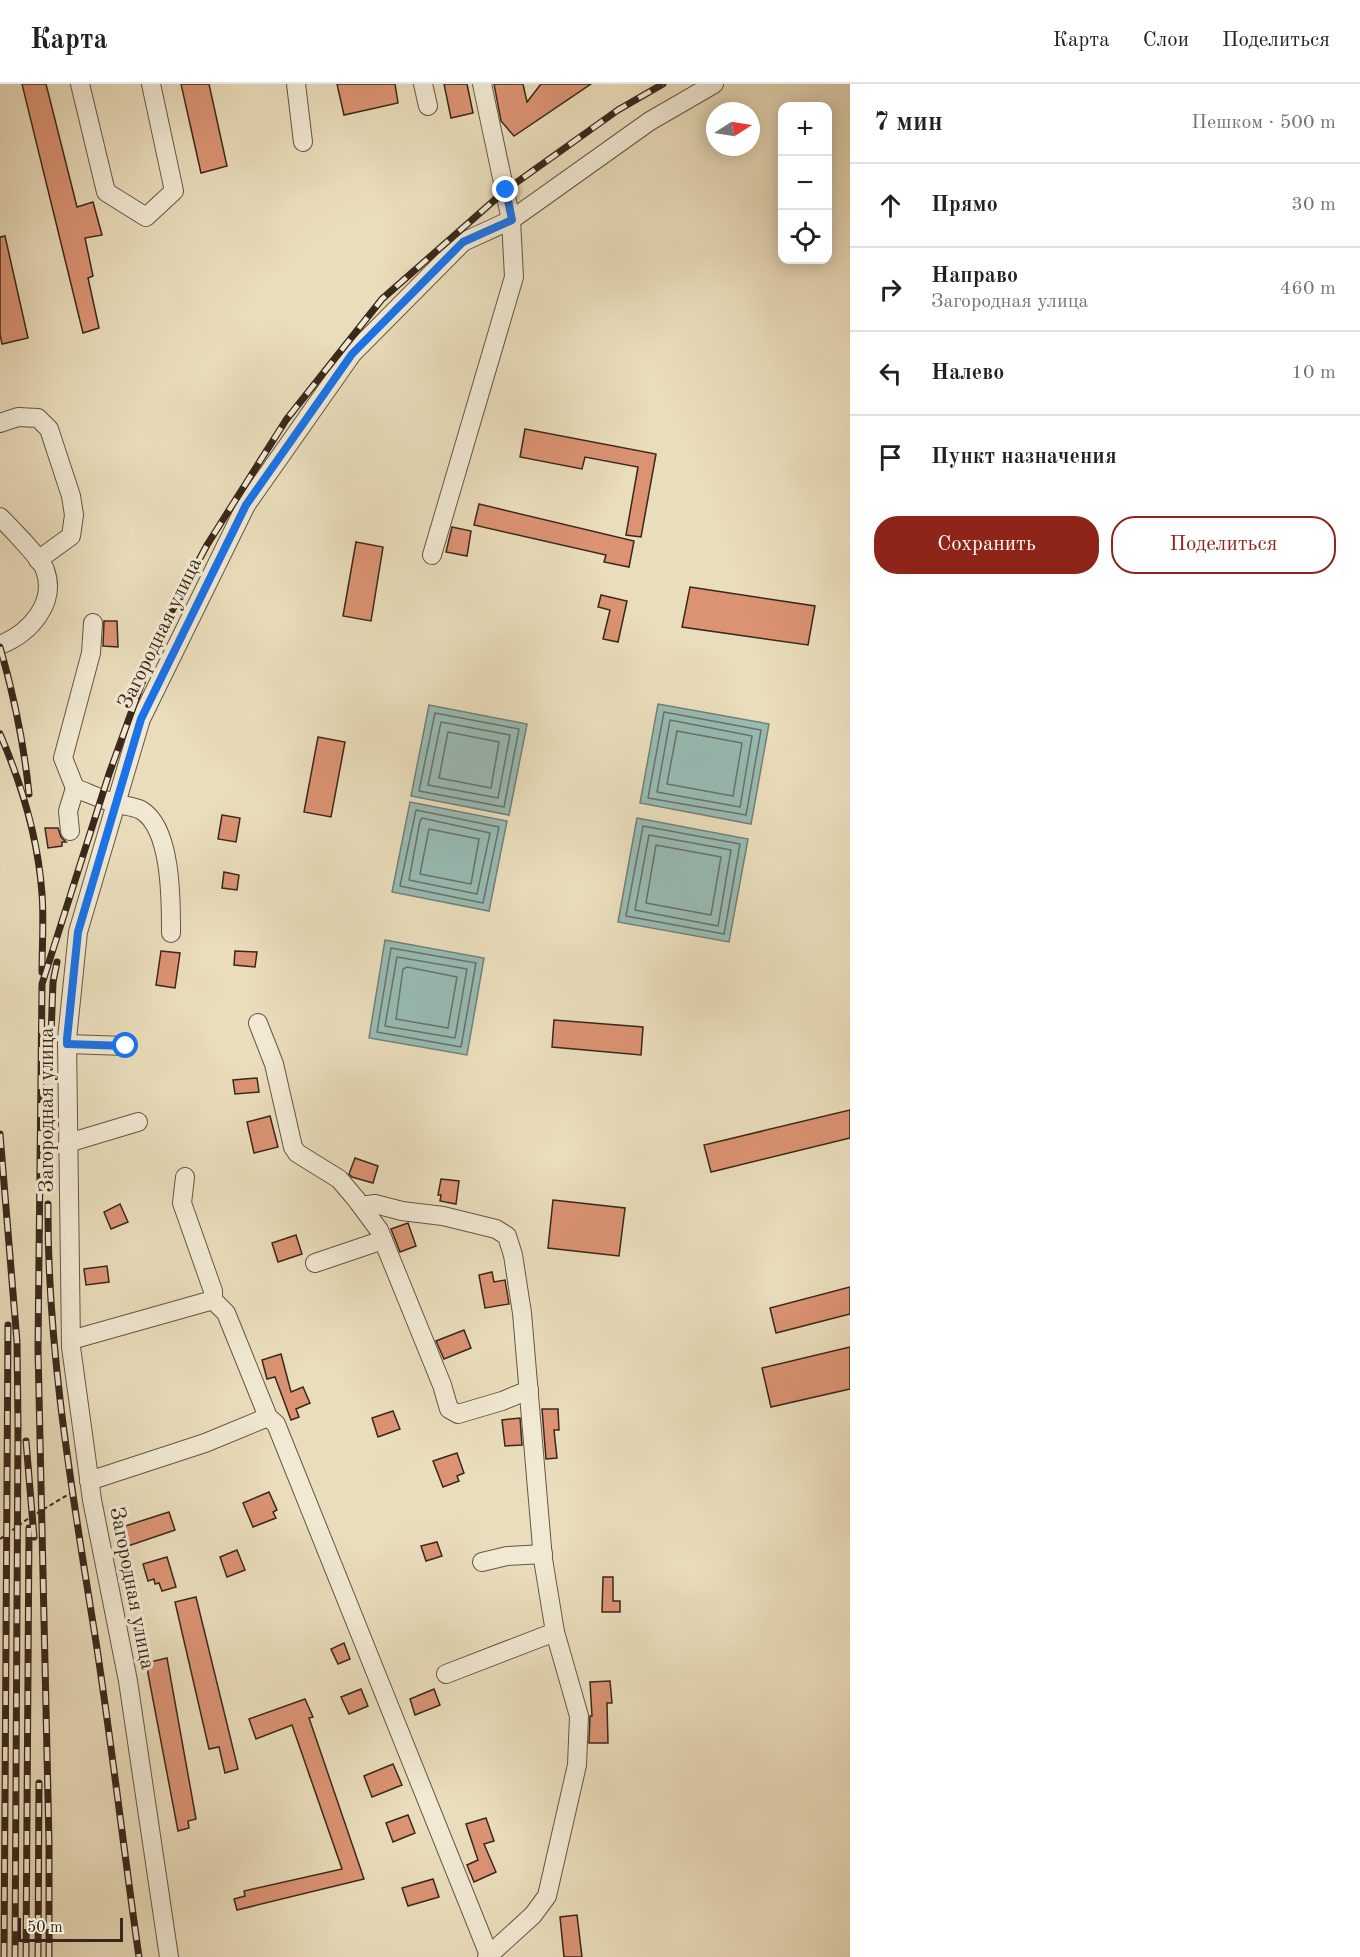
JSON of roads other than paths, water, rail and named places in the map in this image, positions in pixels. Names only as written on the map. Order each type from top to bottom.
[{"type":"street","points":[[80,84],[106,192],[146,217],[174,191],[151,84]]},
{"type":"street","points":[[296,84],[303,142]]},
{"type":"street","points":[[423,84],[428,106]]},
{"type":"street","points":[[432,555],[514,276],[512,220],[482,84]]},
{"type":"street","name":"Загородная улица","points":[[169,1957],[128,1681],[89,1482],[71,1340],[67,1044],[78,932],[141,719],[246,505],[352,354],[463,242],[512,220],[650,122],[714,84]]},
{"type":"street","points":[[0,423],[18,417],[38,418],[50,429],[71,496],[74,515],[71,536],[38,560]]},
{"type":"street","points":[[0,517],[45,568],[49,595],[36,620],[10,641],[0,645]]},
{"type":"street","points":[[70,831],[68,811],[75,788],[63,758],[91,653],[93,623]]},
{"type":"street","points":[[75,788],[116,804],[143,811],[157,827],[168,874],[171,933]]},
{"type":"street","points":[[258,1023],[274,1064],[293,1147],[297,1154],[339,1179],[379,1230],[442,1385],[449,1409],[458,1414],[529,1390]]},
{"type":"street","points":[[67,1044],[126,1046]]},
{"type":"street","points":[[68,1143],[138,1122]]},
{"type":"street","points":[[185,1177],[182,1203],[213,1291],[213,1300],[226,1313],[268,1417],[276,1424],[488,1956],[533,1915],[547,1896],[577,1765],[579,1716],[555,1632],[543,1554],[529,1390],[513,1255],[507,1236],[496,1229],[443,1216],[402,1211],[375,1204],[362,1206]]},
{"type":"street","points":[[315,1263],[383,1240]]},
{"type":"street","points":[[71,1340],[213,1300]]},
{"type":"street","points":[[89,1482],[205,1443],[268,1417]]},
{"type":"street","points":[[482,1562],[507,1556],[543,1554]]},
{"type":"street","points":[[446,1674],[555,1632]]},
{"type":"water","points":[[658,704],[769,724],[751,824],[640,803]]},
{"type":"water","points":[[429,705],[527,724],[509,815],[411,796]]},
{"type":"water","points":[[410,802],[507,821],[489,911],[392,892]]},
{"type":"water","points":[[637,818],[748,839],[729,942],[618,922]]},
{"type":"water","points":[[385,940],[484,958],[467,1055],[369,1038]]},
{"type":"railway","points":[[49,1957],[49,1843],[38,1349],[42,984],[109,774],[160,633],[207,545],[286,420],[382,299],[506,190],[618,110],[663,84]]},
{"type":"railway","points":[[0,647],[18,720],[29,794]]},
{"type":"railway","points":[[0,734],[22,792],[37,852],[43,903],[42,972]]},
{"type":"railway","points":[[50,1063],[53,982],[57,962]]},
{"type":"railway","points":[[0,1134],[17,1342],[15,1957]]},
{"type":"railway","points":[[48,1204],[52,1314],[63,1424],[102,1681],[139,1957]]},
{"type":"railway","points":[[4,1957],[8,1325]]},
{"type":"railway","points":[[26,1441],[34,1537]]},
{"type":"railway","points":[[26,1957],[29,1528]]},
{"type":"railway","points":[[38,1957],[39,1783]]}]
